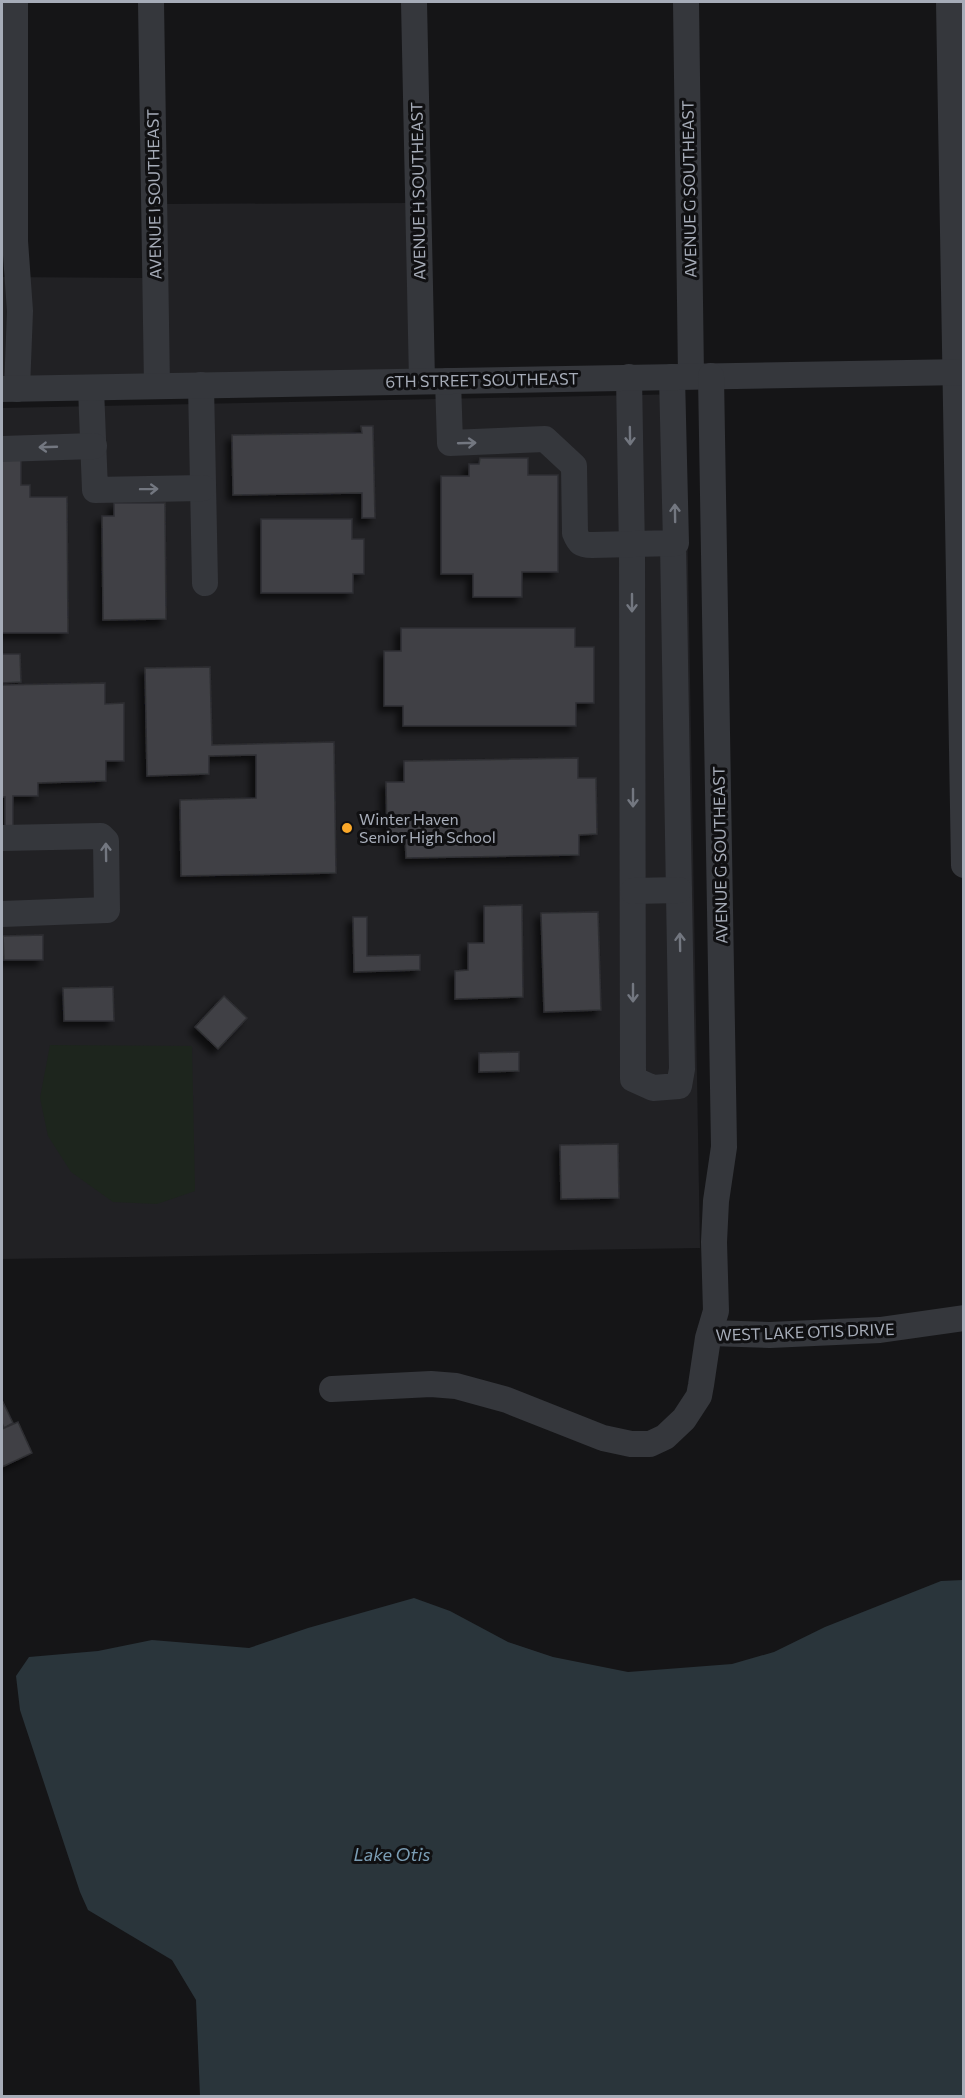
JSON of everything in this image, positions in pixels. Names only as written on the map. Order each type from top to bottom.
[{"type":"street","points":[[9,389],[20,311],[15,241],[15,2]]},
{"type":"street","name":"AVENUE I SOUTHEAST","points":[[151,2],[157,386]]},
{"type":"street","name":"AVENUE H SOUTHEAST","points":[[414,2],[422,381]]},
{"type":"street","name":"AVENUE G SOUTHEAST","points":[[686,2],[691,376],[724,1093],[724,1147],[716,1201],[714,1242],[716,1311],[710,1333]]},
{"type":"street","points":[[949,2],[960,372],[963,866]]},
{"type":"street","name":"6TH STREET SOUTHEAST","points":[[9,389],[960,372]]},
{"type":"street","points":[[448,381],[450,443],[545,439],[574,466],[575,533],[578,542],[583,545],[632,544],[676,543],[691,376]]},
{"type":"street","points":[[629,377],[632,544],[633,1079],[653,1088],[679,1086],[682,1069],[673,543]]},
{"type":"street","points":[[201,385],[205,583]]},
{"type":"street","points":[[91,388],[95,490],[203,488]]},
{"type":"street","points":[[2,449],[94,446]]},
{"type":"street","points":[[2,838],[101,836],[106,841],[108,910],[2,914]]},
{"type":"street","points":[[633,891],[679,890]]},
{"type":"street","name":"WEST LAKE OTIS DRIVE","points":[[332,1389],[431,1384],[456,1386],[507,1400],[603,1438],[631,1444],[650,1444],[665,1437],[684,1419],[699,1396],[710,1333],[770,1335],[880,1330],[963,1318]]},
{"type":"shaded area","points":[[408,203],[412,372],[167,377],[164,204]]},
{"type":"shaded area","points":[[2,277],[145,278],[147,378],[2,380]]},
{"type":"shaded area","name":"Winter Haven Senior High School","points":[[685,394],[700,1248],[2,1259],[2,408]]},
{"type":"shaded area","points":[[50,1045],[192,1046],[195,1191],[157,1204],[113,1202],[71,1172],[48,1136],[40,1098]]},
{"type":"water","name":"Lake Otis","points":[[963,1580],[963,2096],[200,2096],[196,2000],[172,1960],[88,1910],[20,1710],[16,1676],[29,1657],[98,1651],[152,1640],[249,1648],[308,1628],[414,1598],[450,1611],[508,1642],[553,1657],[628,1672],[732,1664],[774,1652],[825,1627],[941,1581]]},
{"type":"building","points":[[361,426],[373,426],[375,518],[362,518],[362,493],[233,495],[232,435],[362,433]]},
{"type":"building","points":[[2,457],[21,457],[21,485],[30,485],[30,497],[67,497],[68,633],[2,633]]},
{"type":"building","points":[[480,458],[528,458],[528,475],[558,475],[558,572],[522,572],[522,597],[473,597],[473,574],[441,574],[441,476],[469,476],[469,464],[479,464]]},
{"type":"building","points":[[114,503],[165,503],[166,619],[103,620],[102,516],[114,516]]},
{"type":"building","points":[[261,519],[352,519],[352,539],[364,539],[364,574],[353,574],[353,593],[261,593]]},
{"type":"building","points":[[401,628],[575,628],[575,647],[594,647],[594,703],[576,703],[576,726],[403,726],[403,706],[384,706],[384,651],[401,651]]},
{"type":"building","points":[[2,654],[20,654],[21,682],[2,683]]},
{"type":"building","points":[[210,667],[212,745],[334,742],[336,873],[181,876],[180,800],[256,798],[256,755],[209,756],[209,774],[147,776],[145,668]]},
{"type":"building","points":[[105,683],[105,704],[124,703],[124,761],[106,761],[106,781],[38,783],[38,796],[13,796],[13,827],[5,827],[5,797],[2,797],[2,685]]},
{"type":"building","points":[[578,758],[578,778],[596,778],[597,834],[579,835],[579,855],[406,858],[405,837],[387,838],[386,782],[404,782],[404,761]]},
{"type":"building","points":[[522,905],[523,997],[455,999],[455,971],[468,970],[468,943],[484,943],[484,906]]},
{"type":"building","points":[[598,912],[601,1010],[544,1012],[541,913]]},
{"type":"building","points":[[353,917],[367,917],[367,956],[420,955],[420,970],[354,972]]},
{"type":"building","points":[[43,935],[43,960],[4,960],[3,936]]},
{"type":"building","points":[[113,987],[114,1021],[64,1021],[63,988]]},
{"type":"building","points":[[224,996],[247,1018],[218,1049],[195,1027]]},
{"type":"building","points":[[519,1052],[519,1071],[479,1072],[479,1053]]},
{"type":"building","points":[[618,1144],[619,1198],[561,1199],[560,1145]]},
{"type":"building","points":[[2,1400],[13,1423],[4,1428],[2,1423]]},
{"type":"building","points":[[18,1422],[32,1453],[2,1467],[2,1429]]},
{"type":"place","name":"Winter Haven Senior High School","points":[[347,828]]}]
